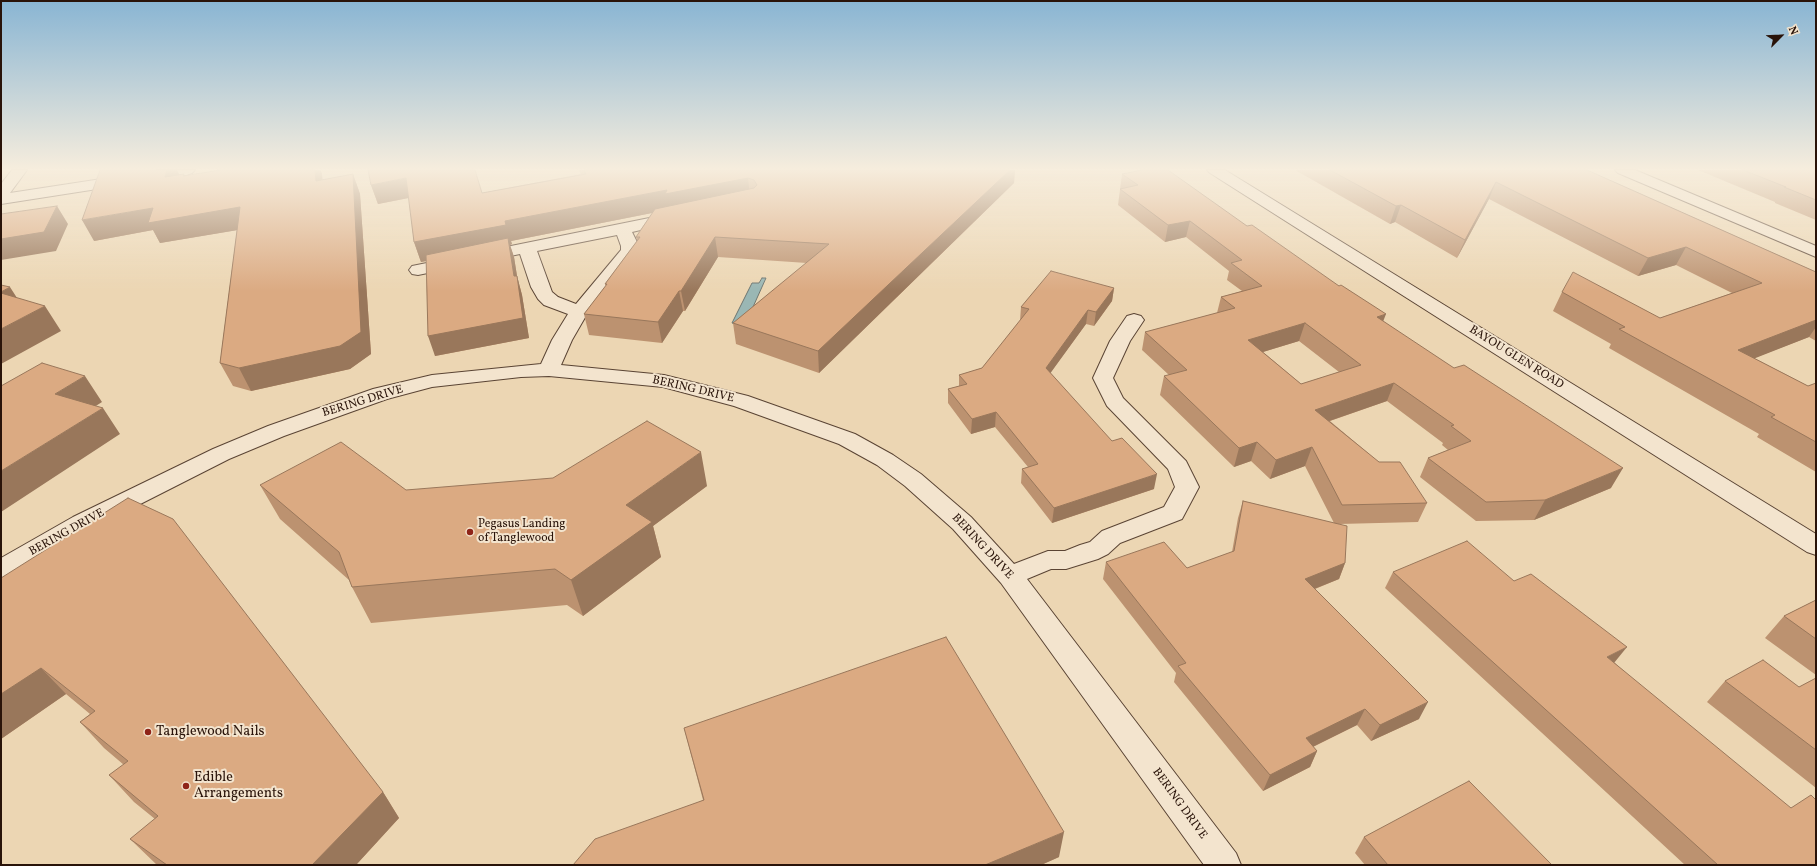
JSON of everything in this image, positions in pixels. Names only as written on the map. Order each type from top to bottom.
[{"type":"street","name":"BAYOU GLEN ROAD","points":[[1280,210],[1816,546]]},
{"type":"street","points":[[1718,210],[1816,252]]},
{"type":"street","points":[[418,270],[689,215]]},
{"type":"street","points":[[549,370],[562,340],[579,312],[629,251],[630,246],[622,228]]},
{"type":"street","points":[[527,248],[544,295],[551,301],[579,312]]},
{"type":"street","points":[[1010,576],[1048,560],[1066,560],[1089,552],[1099,548],[1111,536],[1173,513],[1187,487],[1178,466],[1114,401],[1103,378],[1120,341],[1134,320]]},
{"type":"street","name":"BERING DRIVE","points":[[1,570],[82,523],[221,454],[276,431],[380,394],[432,382],[490,374],[549,370],[664,381],[741,401],[847,439],[885,460],[913,480],[962,523],[1010,576],[1224,865]]},
{"type":"water","points":[[762,278],[766,278],[753,307],[740,325],[732,323],[752,283],[759,283]]},
{"type":"building","points":[[26,210],[55,210],[44,232],[1,239],[1,214]]},
{"type":"building","points":[[85,210],[139,210],[82,220]]},
{"type":"building","points":[[152,210],[220,210],[148,223]]},
{"type":"building","points":[[240,210],[355,210],[361,332],[340,346],[239,368],[220,363]]},
{"type":"building","points":[[410,210],[560,210],[505,221],[506,225],[414,242]]},
{"type":"building","points":[[654,210],[967,210],[818,351],[733,323],[829,244],[715,237],[681,291],[679,291],[658,322],[584,314],[640,237],[636,237]]},
{"type":"building","points":[[1149,210],[1225,210],[1247,226],[1252,225],[1339,286],[1341,285],[1386,314],[1377,317],[1454,368],[1464,365],[1623,468],[1545,500],[1486,502],[1428,458],[1471,441],[1451,426],[1454,425],[1394,383],[1315,410],[1379,462],[1400,462],[1427,503],[1342,505],[1312,447],[1276,460],[1257,442],[1239,448],[1164,376],[1187,370],[1145,332],[1235,308],[1221,297],[1262,286],[1231,263],[1242,260],[1190,221],[1168,225]],"holes":[[[1305,323],[1361,365],[1301,384],[1248,340]]]},
{"type":"building","points":[[1411,210],[1481,210],[1465,240]]},
{"type":"building","points":[[1553,210],[1678,210],[1816,272],[1816,320],[1738,350],[1808,386],[1816,383],[1816,442],[1771,417],[1775,415],[1619,329],[1625,327],[1562,292],[1573,272],[1660,318],[1762,283],[1686,247],[1648,258]]},
{"type":"building","points":[[508,238],[514,276],[517,276],[523,318],[428,336],[426,255]]},
{"type":"building","points":[[1051,271],[1114,288],[1096,312],[1088,310],[1046,368],[1112,441],[1122,438],[1157,474],[1054,508],[1022,469],[1038,464],[996,412],[972,419],[948,389],[967,384],[959,375],[982,368],[1029,309],[1021,307]]},
{"type":"building","points":[[1,285],[10,287],[1,292]]},
{"type":"building","points":[[1,293],[45,306],[1,329]]},
{"type":"building","points":[[42,363],[85,376],[55,394],[103,408],[1,471],[1,386]]},
{"type":"building","name":"Pegasus Landing of Tanglewood","points":[[647,421],[701,452],[626,505],[652,522],[571,580],[555,569],[352,587],[339,552],[260,485],[341,442],[406,490],[553,478]]},
{"type":"building","points":[[128,498],[173,519],[383,792],[312,865],[167,865],[130,839],[158,816],[109,775],[128,761],[80,722],[95,711],[41,668],[1,694],[1,578]]},
{"type":"building","points":[[1243,501],[1347,526],[1345,563],[1305,579],[1428,702],[1380,725],[1365,709],[1306,738],[1317,751],[1270,775],[1178,666],[1186,663],[1106,562],[1164,542],[1187,568],[1234,551]]},
{"type":"building","points":[[1467,541],[1514,581],[1531,574],[1627,647],[1607,657],[1791,808],[1811,795],[1816,800],[1816,865],[1718,865],[1393,572]]},
{"type":"building","points":[[1816,600],[1816,639],[1784,616]]},
{"type":"building","points":[[946,637],[1064,832],[985,865],[573,865],[595,839],[704,800],[684,728]]},
{"type":"building","points":[[1763,660],[1799,687],[1816,678],[1816,750],[1725,681]]},
{"type":"building","points":[[1469,781],[1552,865],[1388,865],[1364,837]]},
{"type":"place","name":"Pegasus Landing of Tanglewood","points":[[470,532]]},
{"type":"place","name":"Tanglewood Nails","points":[[148,732]]},
{"type":"place","name":"Edible Arrangements","points":[[186,786]]}]
